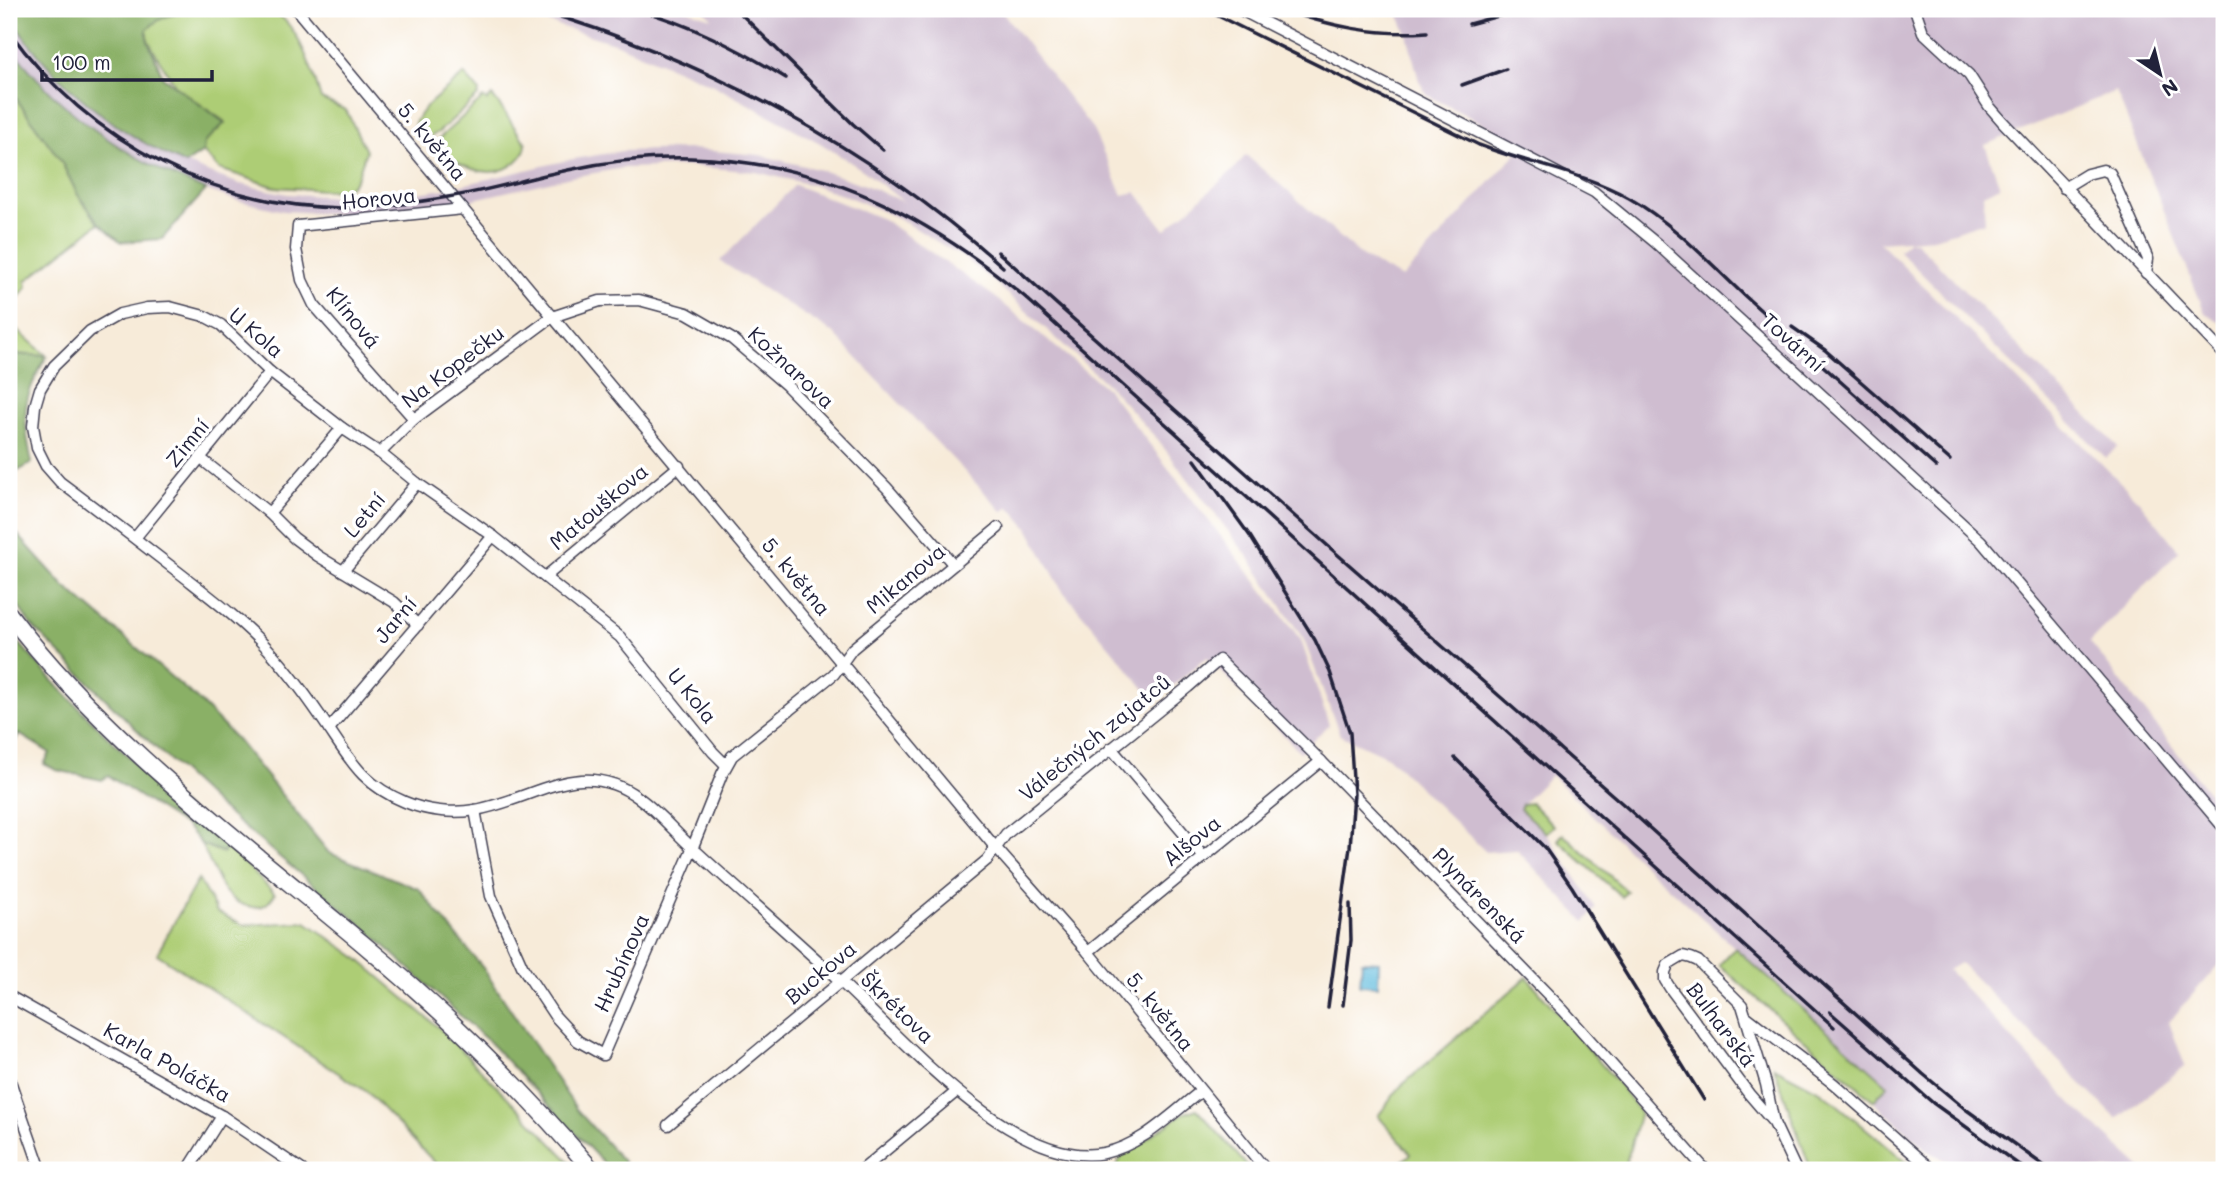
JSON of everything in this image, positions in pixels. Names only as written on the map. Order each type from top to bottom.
[{"type":"main road","points":[[9,614],[49,663],[116,731],[191,800],[432,1003],[485,1053],[592,1170]]},
{"type":"street","name":"5. května","points":[[296,9],[995,847],[1087,952],[1266,1170]]},
{"type":"street","name":"Tovární","points":[[1239,9],[1594,192],[1656,243],[1981,541],[2224,828]]},
{"type":"street","points":[[1914,9],[1923,32],[1969,75],[1989,106],[2224,354]]},
{"type":"street","points":[[2064,188],[2087,174],[2103,170],[2110,173],[2148,259],[2146,273]]},
{"type":"street","name":"Horova","points":[[298,226],[463,209]]},
{"type":"street","name":"Klínová","points":[[298,226],[296,250],[302,280],[314,305],[414,419]]},
{"type":"street","name":"Kožnarova","points":[[552,317],[600,301],[639,300],[687,313],[732,339],[786,385],[887,488],[953,564]]},
{"type":"street","name":"U Kola","points":[[594,780],[561,782],[475,810],[454,812],[407,803],[386,793],[344,754],[329,729],[268,649],[232,614],[60,482],[46,466],[37,448],[33,426],[40,389],[54,366],[83,337],[103,322],[121,314],[147,308],[170,307],[204,316],[221,325],[271,372],[342,428],[493,536],[620,637],[726,765]]},
{"type":"street","name":"Na Kopečku","points":[[380,453],[414,419],[552,317]]},
{"type":"street","name":"Zimní","points":[[135,538],[271,372]]},
{"type":"street","points":[[269,513],[342,428]]},
{"type":"street","points":[[200,458],[269,513],[294,538],[394,603],[418,625]]},
{"type":"street","name":"Matouškova","points":[[545,577],[678,466]]},
{"type":"street","name":"Letní","points":[[343,571],[417,483]]},
{"type":"street","name":"Mikanova","points":[[842,663],[852,649],[998,528]]},
{"type":"street","name":"Jarní","points":[[329,729],[493,536]]},
{"type":"street","name":"Válečných zajatců","points":[[995,847],[1006,834],[1219,660]]},
{"type":"street","name":"Plynárenská","points":[[1219,660],[1564,1011],[1703,1167]]},
{"type":"street","name":"Hrubínova","points":[[475,810],[491,896],[523,968],[554,1015],[578,1041],[603,1055],[726,765],[732,756],[834,674],[842,663]]},
{"type":"street","points":[[1111,748],[1203,856]]},
{"type":"street","name":"Alšova","points":[[1087,952],[1321,761]]},
{"type":"street","name":"Škrétova","points":[[594,780],[622,788],[640,798],[692,849],[841,981],[956,1092],[1023,1137],[1062,1152],[1102,1154],[1135,1143],[1200,1092]]},
{"type":"street","name":"Buckova","points":[[668,1125],[987,860],[995,847]]},
{"type":"street","name":"Bulharská","points":[[1774,1123],[1749,1094],[1670,988],[1665,980],[1668,965],[1684,956],[1698,961],[1733,993],[1742,1005],[1774,1123],[1796,1170]]},
{"type":"street","name":"Karla Poláčka","points":[[9,996],[222,1116],[302,1170]]},
{"type":"street","name":"Bulharská","points":[[1747,1017],[1826,1078],[1932,1170]]},
{"type":"street","points":[[9,1078],[41,1170]]},
{"type":"street","points":[[862,1170],[956,1092]]},
{"type":"street","points":[[188,1170],[222,1116]]},
{"type":"shaded area","points":[[505,9],[684,9],[712,18],[703,9],[1000,9],[1092,128],[1123,195],[1136,192],[1165,230],[1231,172],[1246,155],[1363,257],[1402,278],[1524,145],[1427,95],[1419,81],[1407,34],[1396,9],[2224,9],[2224,324],[2205,313],[2116,91],[1985,145],[2000,186],[1983,194],[1985,222],[1934,238],[1879,242],[2139,501],[2179,551],[2090,642],[2224,812],[2224,958],[2169,1022],[2185,1066],[2117,1119],[1960,963],[1948,970],[2075,1107],[2144,1170],[1996,1170],[1945,1160],[1927,1150],[1873,1101],[1887,1085],[1648,869],[1551,775],[1520,809],[1546,833],[1596,908],[1585,922],[1517,850],[1486,852],[1388,757],[1340,735],[1304,640],[1249,558],[1157,439],[1110,387],[991,279],[964,258],[900,219],[817,186],[756,172],[691,166],[624,168],[402,213],[358,215],[284,211],[235,200],[206,190],[153,168],[126,152],[69,110],[30,71],[9,44],[9,15],[61,79],[105,117],[135,137],[160,153],[212,174],[240,184],[287,194],[358,198],[400,196],[622,151],[691,149],[759,155],[821,170],[904,202],[864,171],[820,143],[713,85],[617,44]]},
{"type":"shaded area","points":[[795,185],[883,219],[995,297],[1107,389],[1301,640],[1329,725],[1300,752],[1207,657],[1155,701],[1062,590],[1028,528],[1009,506],[1003,512],[833,333],[720,261]]},
{"type":"shaded area","points":[[1908,241],[1915,241],[2118,447],[2106,458],[1899,251]]},
{"type":"green space","points":[[9,9],[217,9],[179,13],[161,19],[147,30],[147,38],[163,77],[225,123],[204,143],[203,152],[185,164],[162,153],[117,126],[77,94],[24,37],[12,20]]},
{"type":"green space","points":[[214,10],[268,11],[287,23],[302,47],[321,99],[346,110],[366,151],[358,174],[348,188],[343,191],[275,187],[219,169],[203,152],[204,143],[225,122],[177,88],[147,38],[147,30],[169,16]]},
{"type":"green space","points":[[9,44],[49,91],[97,131],[149,164],[206,190],[162,239],[121,242],[99,223],[78,195],[61,161],[12,93],[9,93]]},
{"type":"green space","points":[[464,74],[479,91],[478,96],[440,131],[423,141],[413,132],[415,123],[433,100]]},
{"type":"green space","points":[[12,92],[61,161],[78,195],[99,223],[26,281],[27,287],[9,309],[9,93]]},
{"type":"green space","points":[[492,96],[526,143],[521,158],[506,169],[484,172],[461,165],[431,146],[483,98],[487,101]]},
{"type":"green space","points":[[9,323],[47,356],[9,354]]},
{"type":"green space","points":[[9,354],[47,356],[32,385],[26,408],[26,431],[32,463],[9,476]]},
{"type":"green space","points":[[9,525],[64,586],[196,698],[237,740],[329,853],[419,889],[483,968],[577,1110],[628,1170],[610,1170],[489,1042],[364,927],[217,805],[31,625],[9,593]]},
{"type":"green space","points":[[9,631],[113,742],[225,843],[224,853],[201,844],[187,827],[108,776],[102,780],[56,770],[44,764],[50,753],[19,734],[9,751]]},
{"type":"green space","points":[[1531,803],[1554,826],[1546,833],[1520,809],[1522,804]]},
{"type":"green space","points":[[1563,834],[1627,891],[1622,897],[1558,840]]},
{"type":"green space","points":[[225,843],[275,894],[265,905],[252,907],[241,904],[232,899],[219,883],[201,844],[223,853]]},
{"type":"green space","points":[[198,879],[217,912],[242,925],[306,922],[355,956],[445,1033],[578,1170],[442,1170],[367,1092],[157,954]]},
{"type":"green space","points":[[1735,948],[1888,1085],[1874,1101],[1719,965]]},
{"type":"green space","points":[[1527,977],[1640,1112],[1624,1170],[1392,1170],[1411,1154],[1378,1116],[1400,1087]]},
{"type":"green space","points":[[1774,1067],[1822,1092],[1916,1170],[1811,1170]]},
{"type":"green space","points":[[1197,1109],[1251,1170],[1115,1170],[1121,1157],[1182,1114]]},
{"type":"water","points":[[1362,961],[1379,962],[1378,986],[1360,985]]},
{"type":"railway","points":[[535,9],[662,54],[784,113],[898,184],[952,224],[1003,267]]},
{"type":"railway","points":[[636,9],[714,38],[786,78]]},
{"type":"railway","points":[[736,9],[883,150]]},
{"type":"railway","points":[[1204,9],[1479,145],[1593,181],[1645,208],[1690,244],[1936,467]]},
{"type":"railway","points":[[1281,9],[1317,20],[1371,31],[1427,32]]},
{"type":"railway","points":[[1469,24],[1524,9]]},
{"type":"railway","points":[[9,31],[41,71],[78,106],[119,137],[162,163],[209,183],[257,198],[308,206],[381,207],[463,194],[599,164],[691,158],[739,162],[785,170],[829,182],[910,218],[987,267],[1025,297],[1834,1027]]},
{"type":"railway","points":[[1462,85],[1506,69]]},
{"type":"railway","points":[[998,252],[1624,805],[1923,1074],[1964,1108],[2050,1170]]},
{"type":"railway","points":[[1792,327],[1825,350],[1950,460]]},
{"type":"railway","points":[[1195,460],[1250,536],[1315,640],[1330,672],[1350,733],[1354,794],[1350,847],[1328,1007]]},
{"type":"railway","points":[[1455,758],[1545,848],[1704,1100]]},
{"type":"railway","points":[[1343,1005],[1351,940],[1350,904]]},
{"type":"railway","points":[[1830,1012],[1933,1103],[2026,1170]]}]
